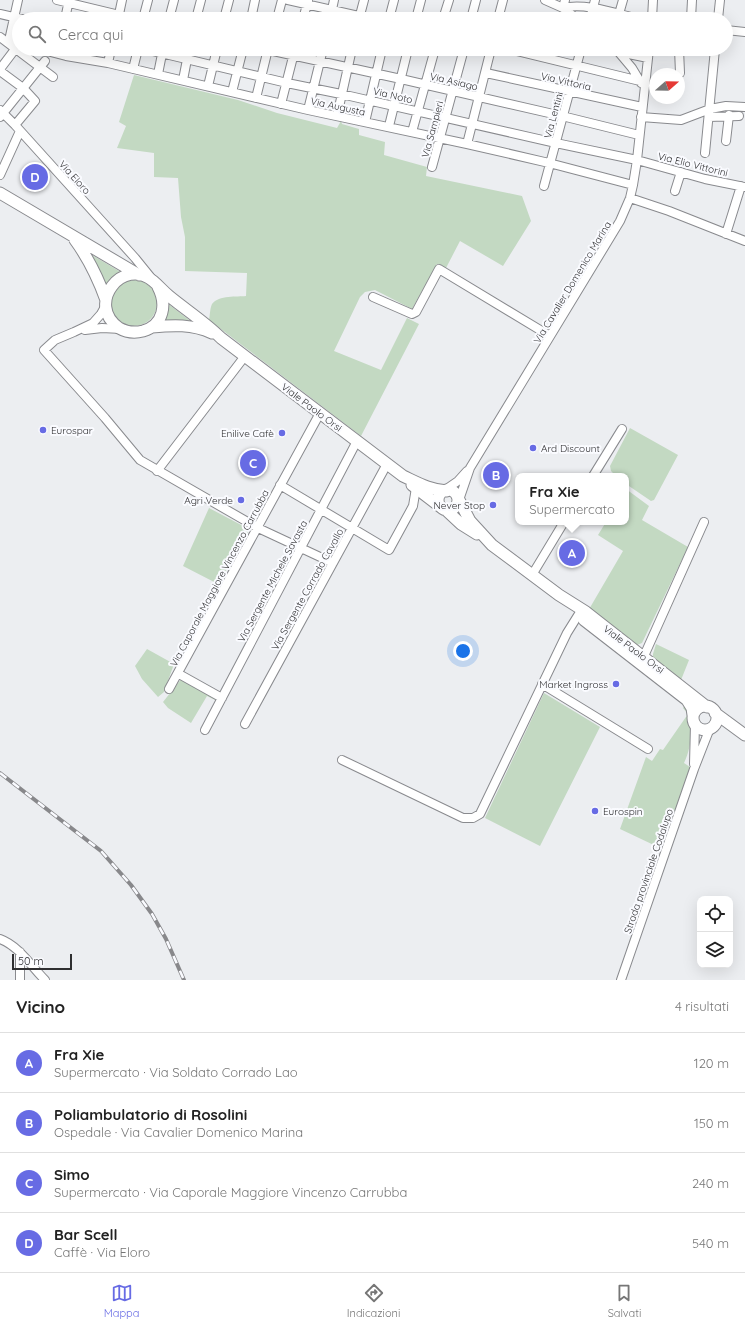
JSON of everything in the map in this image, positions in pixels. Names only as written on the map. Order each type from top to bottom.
[{"type":"main road","points":[[0,193],[132,273],[146,277],[221,338]]},
{"type":"main road","points":[[71,235],[85,254],[98,279],[106,302],[107,312],[111,319],[122,329],[129,332],[137,332],[152,327],[180,325],[196,328],[221,338]]},
{"type":"main road","points":[[106,302],[108,292],[113,284],[119,279],[132,273]]},
{"type":"main road","points":[[152,327],[158,320],[164,304],[162,295],[156,284]]},
{"type":"main road","name":"Viale Paolo Orsi","points":[[221,338],[403,476]]},
{"type":"main road","points":[[403,476],[428,498],[444,509],[452,510],[459,498]]},
{"type":"main road","points":[[403,476],[426,487],[453,492],[459,498],[476,529],[487,541]]},
{"type":"main road","points":[[444,491],[440,495],[438,503],[461,524],[487,541]]},
{"type":"main road","name":"Viale Paolo Orsi","points":[[487,541],[580,612],[644,656],[711,710],[745,735]]},
{"type":"main road","name":"Viale Paolo Orsi","points":[[580,612],[606,638],[689,702],[694,720]]},
{"type":"main road","points":[[711,728],[716,721],[711,710],[699,708],[694,720],[702,729],[711,728],[718,726],[745,735]]},
{"type":"street","points":[[18,0],[18,12]]},
{"type":"street","points":[[57,0],[69,1],[103,12]]},
{"type":"street","points":[[119,12],[122,0]]},
{"type":"street","points":[[145,12],[148,0]]},
{"type":"street","points":[[171,12],[174,0]]},
{"type":"street","points":[[198,12],[201,0]]},
{"type":"street","points":[[226,12],[229,0]]},
{"type":"street","points":[[253,12],[256,0]]},
{"type":"street","points":[[278,12],[282,0]]},
{"type":"street","points":[[288,0],[308,2],[339,12]]},
{"type":"street","points":[[332,10],[334,0]]},
{"type":"street","points":[[361,12],[364,0]]},
{"type":"street","points":[[391,12],[394,0]]},
{"type":"street","points":[[418,12],[421,0]]},
{"type":"street","points":[[445,12],[449,0]]},
{"type":"street","points":[[473,12],[476,0]]},
{"type":"street","points":[[500,12],[503,0]]},
{"type":"street","points":[[545,0],[571,6],[594,4],[614,12]]},
{"type":"street","points":[[620,12],[623,0]]},
{"type":"street","points":[[652,12],[653,0]]},
{"type":"street","points":[[691,12],[692,0]]},
{"type":"street","points":[[719,12],[720,0]]},
{"type":"street","points":[[67,12],[69,1]]},
{"type":"street","points":[[305,12],[308,2]]},
{"type":"street","points":[[564,4],[571,12]]},
{"type":"street","points":[[0,14],[12,17]]},
{"type":"street","points":[[733,31],[745,32]]},
{"type":"street","points":[[0,37],[12,43]]},
{"type":"street","points":[[0,175],[18,128],[35,101],[23,88],[0,70],[12,52]]},
{"type":"street","points":[[31,56],[42,64],[53,77]]},
{"type":"street","name":"Via Augusta","points":[[66,56],[108,63],[281,104],[389,126],[549,163],[633,185]]},
{"type":"street","points":[[108,63],[110,56]]},
{"type":"street","points":[[133,69],[136,56]]},
{"type":"street","points":[[158,74],[161,56]]},
{"type":"street","name":"Via Noto","points":[[177,56],[261,77],[637,160]]},
{"type":"street","points":[[183,80],[187,56]]},
{"type":"street","points":[[208,86],[215,56]]},
{"type":"street","points":[[232,92],[241,56]]},
{"type":"street","points":[[256,98],[266,56]]},
{"type":"street","points":[[281,104],[293,56]]},
{"type":"street","name":"Via Asiago","points":[[306,56],[347,68],[480,97],[639,135]]},
{"type":"street","points":[[308,110],[321,56]]},
{"type":"street","points":[[337,116],[350,56]]},
{"type":"street","points":[[365,122],[380,56]]},
{"type":"street","points":[[389,126],[406,56]]},
{"type":"street","points":[[412,132],[433,56]]},
{"type":"street","name":"Via Sampieri","points":[[432,167],[462,56]]},
{"type":"street","points":[[467,144],[490,56]]},
{"type":"street","points":[[538,56],[640,81]]},
{"type":"street","name":"Via Lentini","points":[[544,186],[579,56]]},
{"type":"street","points":[[623,56],[632,68],[644,89]]},
{"type":"street","points":[[640,56],[648,58]]},
{"type":"street","points":[[679,56],[680,68]]},
{"type":"street","points":[[705,153],[714,56]]},
{"type":"street","name":"Via Cavalier Domenico Marina","points":[[470,468],[620,221],[630,198],[637,160],[648,58]]},
{"type":"street","points":[[1,114],[42,64]]},
{"type":"street","name":"Via Vittoria","points":[[486,73],[642,107]]},
{"type":"street","points":[[641,117],[680,120],[709,113],[726,106],[745,107]]},
{"type":"street","points":[[709,113],[739,116]]},
{"type":"street","name":"Via Eloro","points":[[1,114],[18,128],[135,258],[156,284]]},
{"type":"street","points":[[726,141],[729,115]]},
{"type":"street","name":"Via Elio Vittorini","points":[[637,160],[705,178],[743,186]]},
{"type":"street","points":[[675,191],[681,172]]},
{"type":"street","points":[[726,234],[743,186]]},
{"type":"street","points":[[630,198],[670,208],[726,234],[745,241]]},
{"type":"street","points":[[132,273],[135,258]]},
{"type":"street","points":[[374,297],[412,314],[416,312],[439,269],[550,336]]},
{"type":"street","points":[[106,302],[101,314],[93,323],[55,340],[44,350],[105,418],[140,460],[258,528],[333,563]]},
{"type":"street","points":[[74,332],[102,328],[122,329]]},
{"type":"street","points":[[157,470],[245,356]]},
{"type":"street","name":"Via Caporale Maggiore Vincenzo Carrubba","points":[[169,689],[179,674],[320,413]]},
{"type":"street","points":[[595,473],[622,429]]},
{"type":"street","name":"Via Sergente Michele Savasta","points":[[205,730],[357,441]]},
{"type":"street","name":"Via Sergente Corrado Cavallo","points":[[245,724],[387,464]]},
{"type":"street","points":[[444,491],[458,481],[470,468]]},
{"type":"street","points":[[459,498],[470,468]]},
{"type":"street","points":[[280,485],[389,550],[413,506],[416,488]]},
{"type":"street","points":[[413,506],[428,498]]},
{"type":"street","points":[[678,693],[667,680],[646,662],[644,656],[704,522]]},
{"type":"street","points":[[532,575],[562,525]]},
{"type":"street","points":[[342,760],[463,818],[473,818],[480,814],[567,633],[580,612]]},
{"type":"street","points":[[606,638],[618,643],[639,658],[644,656]]},
{"type":"street","points":[[179,674],[222,698]]},
{"type":"street","points":[[542,684],[648,750]]},
{"type":"street","points":[[694,720],[694,769]]},
{"type":"street","name":"Strada provinciale Codalupo","points":[[621,980],[694,769],[711,728]]},
{"type":"street","points":[[0,939],[20,952],[45,980]]},
{"type":"street","points":[[20,952],[20,980]]},
{"type":"green space","points":[[134,75],[238,100],[277,113],[337,128],[341,121],[342,124],[359,129],[359,135],[385,142],[384,155],[427,167],[426,176],[522,196],[531,221],[503,266],[460,241],[446,268],[437,264],[412,309],[375,290],[365,292],[360,297],[334,351],[381,370],[407,318],[419,324],[361,436],[209,320],[211,306],[215,301],[223,298],[246,296],[247,273],[185,271],[185,237],[181,217],[178,178],[154,177],[154,153],[117,148],[126,126],[119,122]]},
{"type":"green space","points":[[92,255],[120,272],[119,275],[112,278],[107,287]]},
{"type":"green space","points":[[129,280],[139,280],[147,284],[153,290],[157,298],[157,308],[153,316],[147,322],[139,326],[129,326],[121,322],[115,316],[111,308],[111,298],[115,290],[121,284]]},
{"type":"green space","points":[[167,303],[193,323],[160,323]]},
{"type":"green space","points":[[630,428],[678,455],[654,500],[651,501],[629,486],[629,473],[613,473],[610,466]]},
{"type":"green space","points":[[629,491],[649,506],[642,520],[688,547],[642,643],[637,645],[588,611],[623,551],[598,535],[604,525],[629,525]]},
{"type":"green space","points":[[209,508],[245,527],[248,532],[218,584],[183,566]]},
{"type":"green space","points":[[656,644],[689,660],[681,680],[653,659]]},
{"type":"green space","points":[[147,649],[174,664],[164,692],[158,697],[142,679],[135,666]]},
{"type":"green space","points":[[182,678],[218,700],[217,701],[207,696],[191,723],[168,708],[163,702]]},
{"type":"green space","points":[[544,693],[600,727],[540,846],[485,818]]},
{"type":"green space","points":[[686,704],[688,714],[683,708]]},
{"type":"green space","points":[[688,714],[691,734],[689,748],[684,763],[690,767],[663,847],[658,847],[620,829],[646,757],[652,761],[660,749],[663,750]]},
{"type":"railway","points":[[0,773],[101,851],[131,885],[152,914],[166,939],[184,980]]},
{"type":"place","name":"Bar Scell","points":[[35,177]]},
{"type":"place","name":"Eurospar","points":[[43,430]]},
{"type":"place","name":"Enilive Cafè","points":[[282,433]]},
{"type":"place","name":"Ard Discount","points":[[533,448]]},
{"type":"place","name":"Simo","points":[[253,463]]},
{"type":"place","name":"Poliambulatorio di Rosolini","points":[[496,475]]},
{"type":"place","name":"Agri Verde","points":[[241,500]]},
{"type":"place","name":"Never Stop","points":[[493,505]]},
{"type":"place","name":"Fra Xie","points":[[572,553]]},
{"type":"place","name":"Market Ingross","points":[[616,684]]},
{"type":"place","name":"Eurospin","points":[[595,811]]}]
